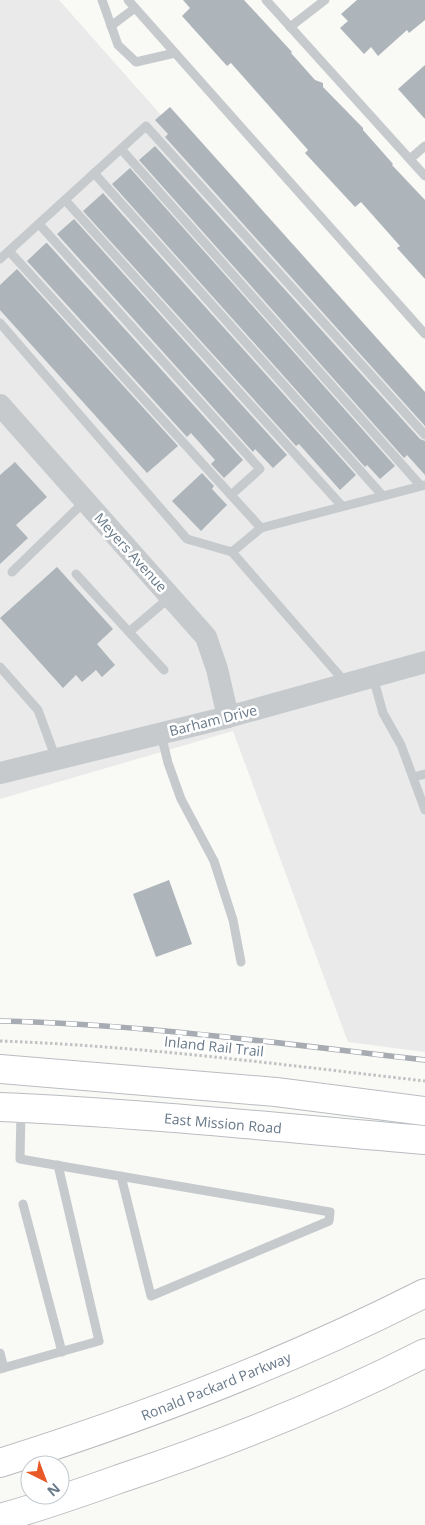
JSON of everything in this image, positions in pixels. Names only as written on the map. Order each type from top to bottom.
[{"type":"main road","points":[[0,1069],[276,1092],[425,1111]]},
{"type":"main road","points":[[11,1107],[28,1093],[62,1073]]},
{"type":"main road","name":"East Mission Road","points":[[11,1107],[146,1116],[425,1140]]},
{"type":"main road","name":"Ronald Packard Parkway","points":[[0,1462],[85,1436],[231,1381],[320,1344],[425,1293]]},
{"type":"main road","points":[[0,1518],[30,1510],[166,1464],[331,1398],[425,1353]]},
{"type":"street","name":"Meyers Avenue","points":[[0,405],[206,637],[217,669],[228,717]]},
{"type":"street","name":"Barham Drive","points":[[0,773],[228,717],[425,662]]},
{"type":"lane","points":[[102,0],[118,45],[136,62],[175,53]]},
{"type":"lane","points":[[128,0],[425,334]]},
{"type":"lane","points":[[266,0],[425,176]]},
{"type":"lane","points":[[290,27],[325,0]]},
{"type":"lane","points":[[111,26],[135,8]]},
{"type":"lane","points":[[0,259],[146,126],[425,435]]},
{"type":"lane","points":[[410,160],[425,146]]},
{"type":"lane","points":[[121,149],[423,485],[261,528],[232,552]]},
{"type":"lane","points":[[94,173],[383,496]]},
{"type":"lane","points":[[65,200],[342,506]]},
{"type":"lane","points":[[39,224],[260,469],[231,495]]},
{"type":"lane","points":[[9,251],[261,528]]},
{"type":"lane","points":[[0,323],[186,539],[232,552],[347,684]]},
{"type":"lane","points":[[12,572],[85,501]]},
{"type":"lane","points":[[76,574],[164,670]]},
{"type":"lane","points":[[129,632],[170,596]]},
{"type":"lane","points":[[0,667],[38,710],[56,759]]},
{"type":"lane","points":[[373,677],[383,713],[402,745],[425,810]]},
{"type":"lane","points":[[161,734],[168,763],[181,799],[214,861],[233,920],[241,962]]},
{"type":"lane","points":[[413,777],[425,774]]},
{"type":"lane","points":[[11,1107],[20,1158],[330,1212],[329,1221],[151,1296],[121,1176]]},
{"type":"lane","points":[[0,1353],[2,1369],[99,1341],[58,1165]]},
{"type":"lane","points":[[23,1204],[62,1352]]},
{"type":"path","name":"Inland Rail Trail","points":[[0,1041],[59,1043],[170,1052],[425,1081]]},
{"type":"shaded area","points":[[0,0],[59,0],[425,413],[425,1052],[348,1042],[233,731],[0,799]]},
{"type":"building","points":[[183,0],[244,0],[315,80],[323,83],[323,87],[363,128],[392,165],[425,200],[425,279],[397,248],[400,246],[361,202],[355,207],[305,153],[308,150],[231,63],[227,66],[182,16],[190,8]]},
{"type":"building","points":[[357,0],[425,0],[425,20],[409,33],[407,30],[378,56],[371,47],[364,54],[340,28],[348,21],[341,14]]},
{"type":"building","points":[[425,65],[425,119],[398,89]]},
{"type":"building","points":[[170,107],[425,392],[425,426],[165,137],[168,134],[155,120]]},
{"type":"building","points":[[155,146],[420,439],[425,441],[425,475],[407,455],[404,458],[139,160]]},
{"type":"building","points":[[130,168],[395,466],[380,479],[367,465],[365,467],[112,184]]},
{"type":"building","points":[[103,193],[356,475],[340,490],[299,444],[296,446],[83,211]]},
{"type":"building","points":[[74,219],[287,455],[273,468],[255,449],[253,452],[57,234]]},
{"type":"building","points":[[46,243],[243,460],[224,478],[211,464],[215,460],[191,433],[187,437],[27,261]]},
{"type":"building","points":[[17,269],[178,446],[147,473],[0,310],[0,285]]},
{"type":"building","points":[[15,462],[47,497],[16,525],[28,538],[0,564],[0,475]]},
{"type":"building","points":[[202,473],[214,486],[212,489],[227,505],[201,531],[172,501]]},
{"type":"building","points":[[57,567],[113,629],[97,644],[115,665],[102,677],[96,670],[82,682],[76,675],[63,688],[0,618]]},
{"type":"building","points":[[169,880],[192,944],[156,957],[133,894]]},
{"type":"railway","points":[[0,1021],[160,1030],[425,1060]]}]
